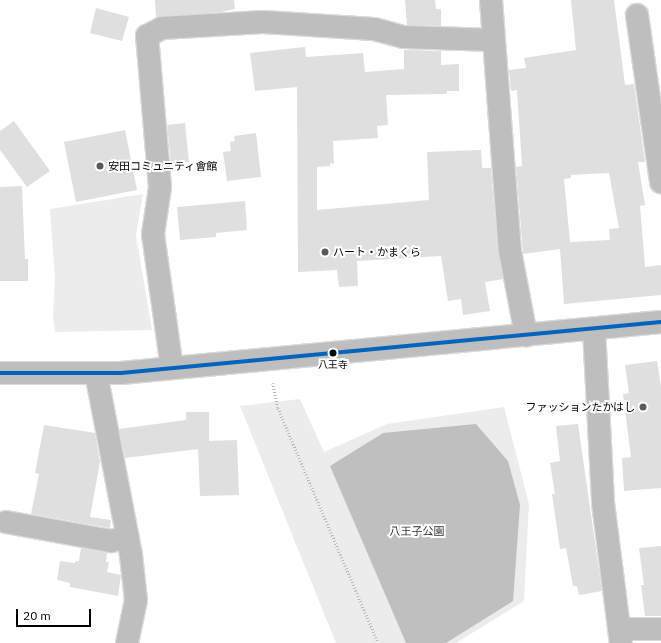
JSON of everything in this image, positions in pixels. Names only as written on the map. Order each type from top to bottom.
[{"type":"main road","points":[[490,0],[510,251],[526,335]]},
{"type":"main road","points":[[637,15],[661,182]]},
{"type":"main road","points":[[172,368],[153,234],[160,187],[147,36],[162,28],[263,22],[374,29],[403,37],[493,40]]},
{"type":"main road","points":[[0,374],[121,373],[661,322]]},
{"type":"main road","points":[[594,329],[603,503],[621,636],[661,629]]},
{"type":"main road","points":[[96,373],[128,537],[136,600],[127,643]]},
{"type":"main road","points":[[6,522],[111,541],[128,537]]},
{"type":"path","points":[[268,359],[278,408],[378,643]]},
{"type":"green space","points":[[143,194],[136,235],[152,330],[55,332],[53,316],[55,279],[50,209]]},
{"type":"green space","name":"八王子公園","points":[[300,399],[324,452],[387,424],[504,407],[529,504],[524,601],[456,643],[336,643],[240,406]]},
{"type":"shaded area","points":[[476,424],[508,461],[520,505],[513,601],[446,643],[406,643],[330,466],[383,433]]},
{"type":"building","points":[[155,0],[234,0],[235,9],[221,12],[156,17]]},
{"type":"building","points":[[405,0],[435,0],[436,9],[441,9],[441,26],[407,25]]},
{"type":"building","points":[[571,0],[614,0],[625,85],[634,84],[645,162],[638,162],[645,205],[640,206],[645,267],[661,265],[661,295],[564,304],[560,249],[523,254],[516,167],[522,166],[517,90],[511,91],[509,70],[526,68],[524,58],[576,50]],"holes":[[[609,173],[619,228],[609,229],[610,240],[570,242],[564,179],[571,178],[571,175]]]},
{"type":"building","points":[[96,8],[129,17],[122,41],[90,33]]},
{"type":"building","points":[[305,47],[306,57],[363,53],[365,72],[404,69],[404,50],[441,51],[441,65],[459,64],[459,91],[447,91],[447,94],[386,95],[388,125],[377,126],[378,138],[333,141],[334,164],[330,163],[330,166],[317,167],[317,210],[429,200],[427,152],[481,150],[482,168],[491,168],[498,252],[503,279],[485,282],[490,311],[463,315],[461,299],[448,301],[441,256],[357,261],[358,286],[339,287],[337,270],[298,272],[297,87],[255,91],[250,53]]},
{"type":"building","points":[[14,121],[50,171],[27,187],[0,150],[0,131]]},
{"type":"building","points":[[185,123],[189,162],[171,164],[167,125]]},
{"type":"building","name":"安田コミュニティ會館","points":[[125,130],[137,190],[76,202],[64,142]]},
{"type":"building","points":[[256,133],[261,177],[227,181],[223,152],[231,151],[230,142],[235,141],[234,136]]},
{"type":"building","points":[[22,186],[25,259],[28,259],[28,281],[0,281],[0,187]]},
{"type":"building","points":[[245,201],[247,230],[216,233],[216,237],[180,240],[177,207]]},
{"type":"building","points":[[657,361],[661,387],[661,488],[624,491],[622,458],[631,457],[623,394],[629,393],[625,365]]},
{"type":"building","points":[[186,412],[209,412],[209,441],[237,440],[239,495],[200,496],[198,449],[125,458],[119,429],[186,420]]},
{"type":"building","points":[[578,424],[602,591],[579,595],[577,586],[573,586],[566,548],[560,549],[552,494],[555,494],[550,463],[560,461],[556,426]]},
{"type":"building","points":[[44,425],[95,433],[100,462],[90,517],[111,520],[110,528],[31,514],[39,474],[35,473]]},
{"type":"building","points":[[661,546],[661,616],[645,616],[641,585],[644,585],[639,548]]},
{"type":"building","points":[[81,548],[107,553],[106,562],[109,562],[107,572],[121,575],[118,596],[70,587],[70,583],[57,580],[60,561],[75,563],[76,561],[79,561]]},
{"type":"transit line","points":[[0,373],[121,373],[661,322]]},
{"type":"place","name":"安田コミュニティ會館","points":[[100,166]]},
{"type":"place","name":"ハート・かまくら","points":[[325,252]]},
{"type":"place","name":"八王寺","points":[[333,353]]},
{"type":"place","name":"ファッションたかはし","points":[[643,407]]}]
